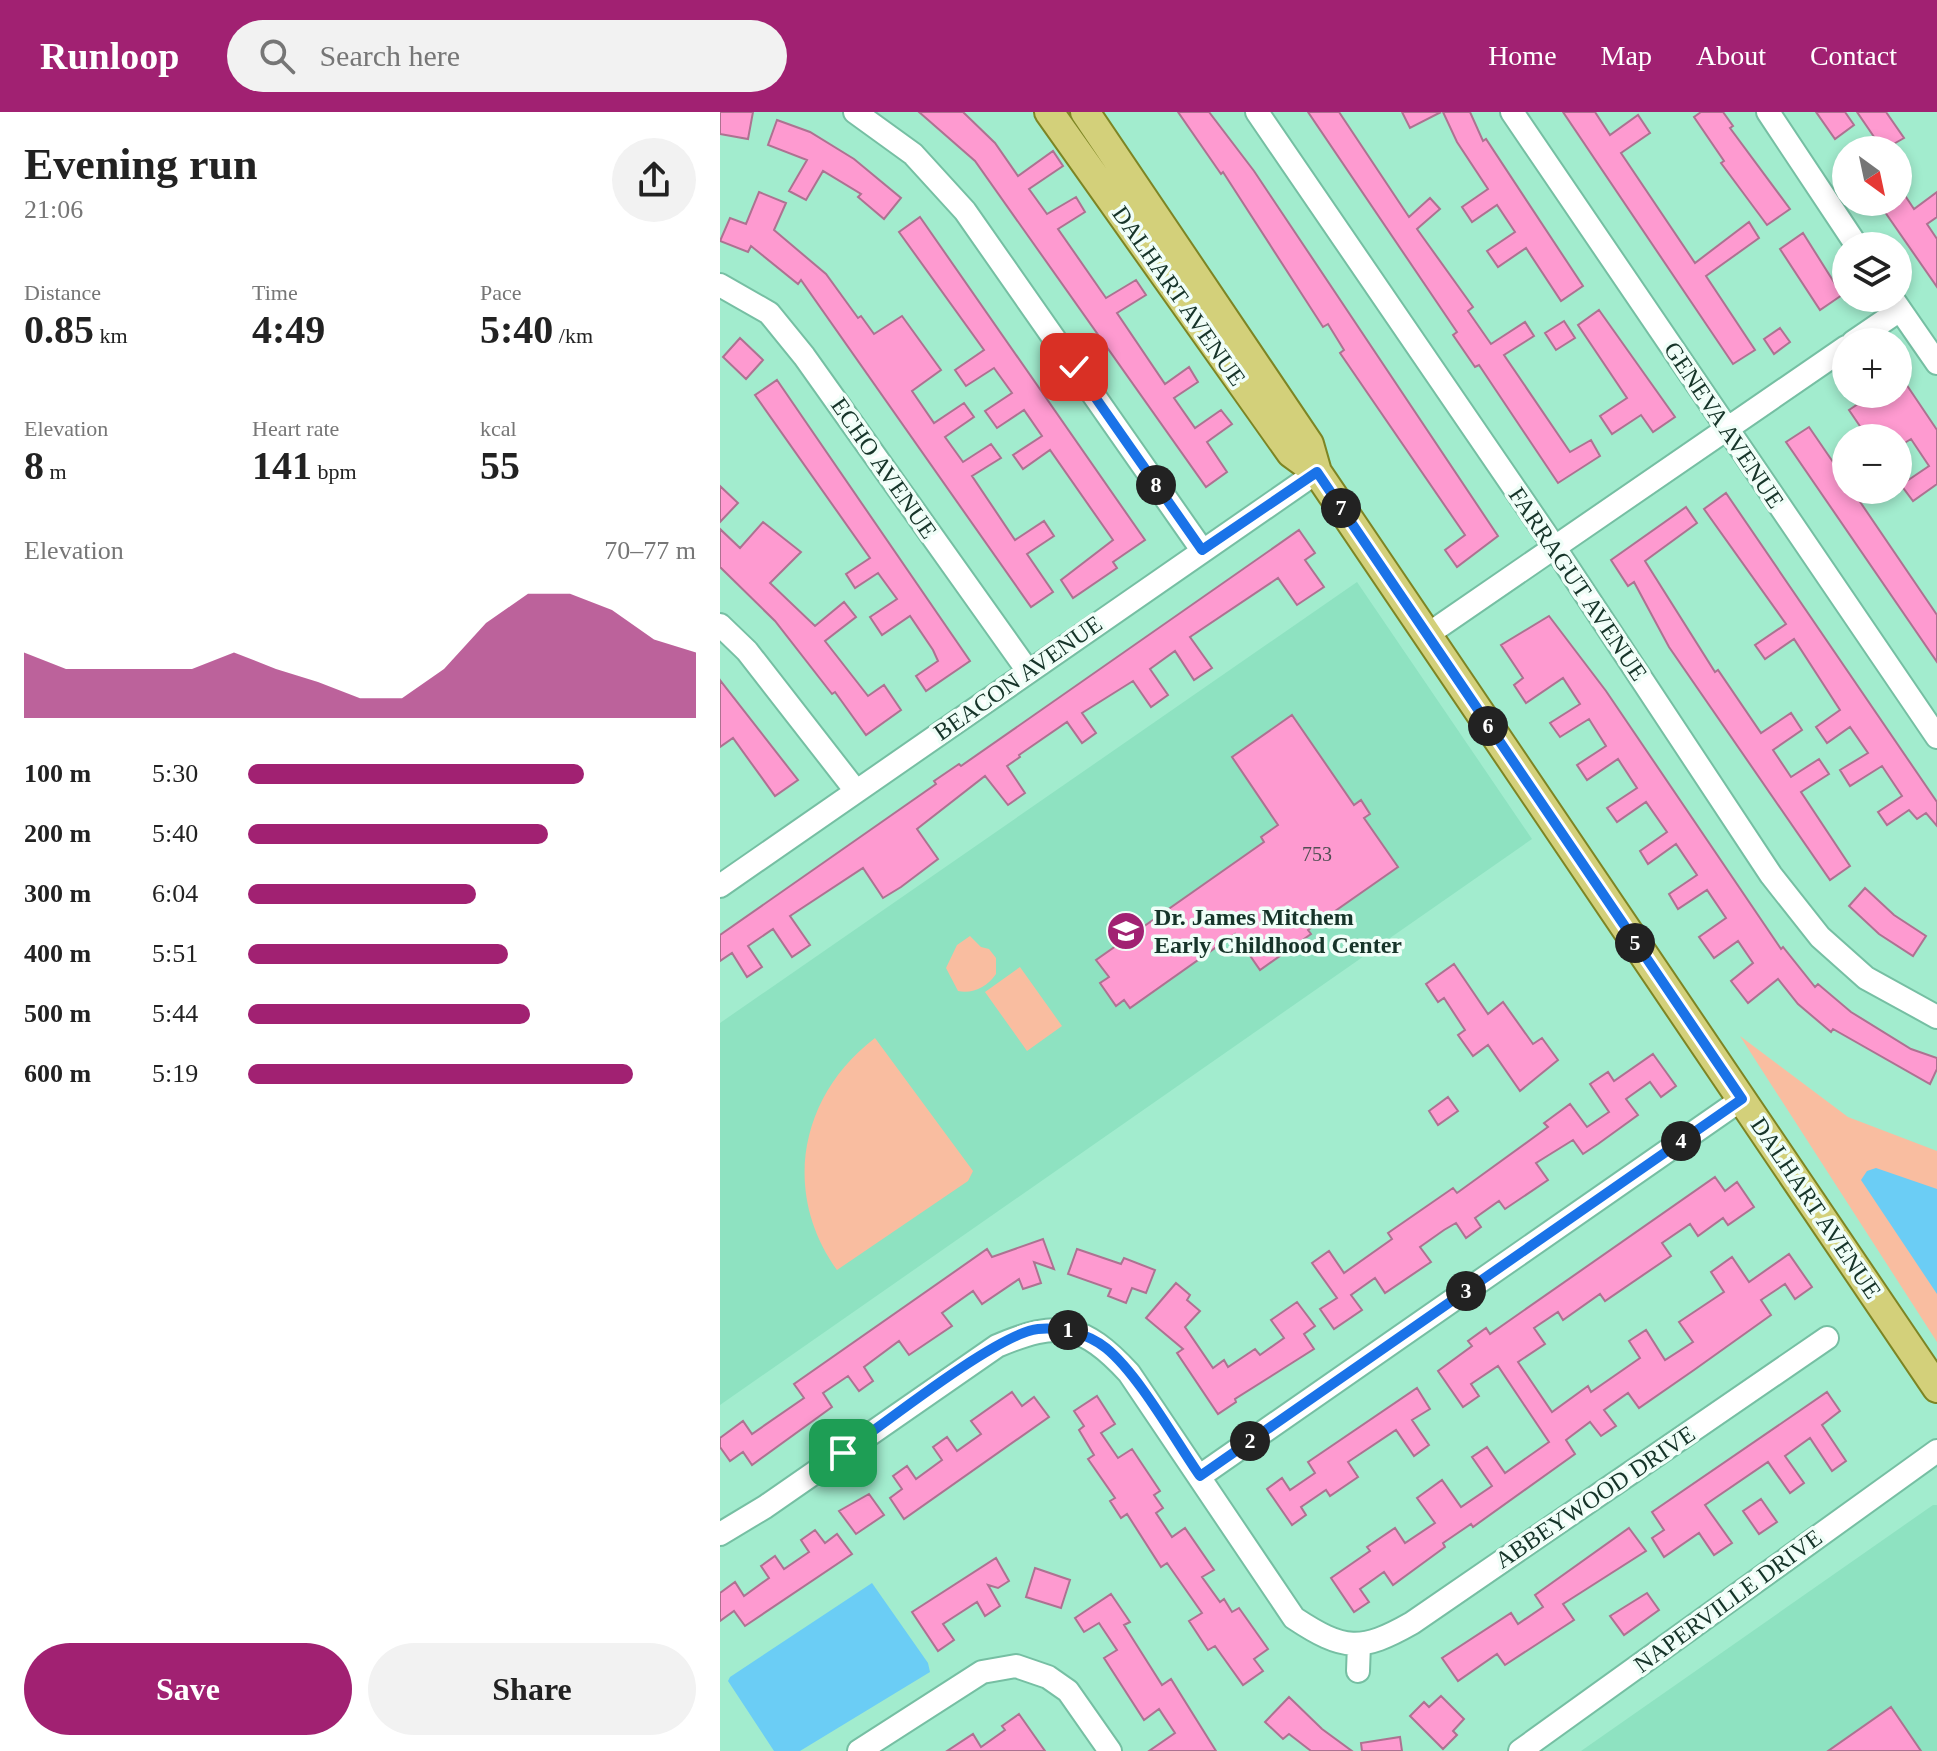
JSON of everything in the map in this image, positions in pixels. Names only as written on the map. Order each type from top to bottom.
[{"type":"main road","name":"DALHART AVENUE","points":[[1085,112],[1309,444],[1317,472],[1937,1388]]},
{"type":"main road","name":"DALHART AVENUE","points":[[1062,116],[1291,453],[1317,472]]},
{"type":"street","points":[[855,112],[913,154],[958,202],[1202,550]]},
{"type":"street","name":"FARRAGUT AVENUE","points":[[1257,112],[1554,547],[1771,875],[1820,937],[1866,978],[1937,1017]]},
{"type":"street","name":"GENEVA AVENUE","points":[[1512,112],[1937,737]]},
{"type":"street","points":[[1768,112],[1848,232]]},
{"type":"street","name":"ECHO AVENUE","points":[[720,285],[769,313],[804,356],[1028,671]]},
{"type":"street","points":[[1869,328],[1887,312]]},
{"type":"street","points":[[1902,312],[1937,363]]},
{"type":"street","points":[[1427,635],[1832,357]]},
{"type":"street","name":"BEACON AVENUE","points":[[720,886],[1317,472]]},
{"type":"street","points":[[720,625],[747,651],[856,791]]},
{"type":"street","points":[[1200,1476],[1742,1099]]},
{"type":"street","points":[[720,1534],[765,1507],[997,1346],[1035,1329],[1072,1330],[1106,1348],[1129,1373],[1294,1618],[1322,1636],[1359,1644],[1358,1671]]},
{"type":"street","name":"ABBEYWOOD DRIVE","points":[[1359,1644],[1379,1642],[1412,1623],[1827,1338]]},
{"type":"street","name":"NAPERVILLE DRIVE","points":[[1520,1751],[1937,1451]]},
{"type":"street","points":[[859,1751],[982,1672],[1016,1666],[1048,1677],[1068,1691],[1110,1751]]},
{"type":"shaded area","name":"Dr. James Mitchem Early Childhood Center","points":[[1357,582],[1532,839],[720,1405],[720,1023]]},
{"type":"shaded area","points":[[970,936],[996,958],[996,974],[979,988],[958,991],[946,968],[957,945]]},
{"type":"shaded area","points":[[1020,967],[1062,1026],[1027,1051],[985,992]]},
{"type":"shaded area","points":[[1740,1036],[1848,1117],[1937,1151],[1937,1342]]},
{"type":"shaded area","points":[[875,1038],[973,1171],[968,1181],[837,1270],[819,1240],[809,1209],[805,1177],[807,1146],[815,1116],[830,1087],[850,1061]]},
{"type":"shaded area","points":[[1937,1505],[1937,1751],[1581,1751]]},
{"type":"water","points":[[1876,1168],[1937,1189],[1937,1294],[1861,1180],[1867,1171]]},
{"type":"water","points":[[872,1583],[928,1663],[930,1672],[800,1751],[774,1751],[728,1681],[730,1677]]},
{"type":"building","points":[[720,112],[753,112],[748,139],[720,134]]},
{"type":"building","points":[[919,112],[963,112],[995,143],[1018,176],[1053,151],[1063,166],[1029,189],[1047,214],[1076,197],[1085,212],[1058,229],[1106,298],[1136,280],[1146,295],[1117,313],[1165,384],[1189,367],[1198,382],[1174,398],[1195,428],[1221,410],[1232,424],[1207,442],[1227,472],[1206,487],[975,161]]},
{"type":"building","points":[[1178,112],[1209,112],[1254,171],[1498,536],[1457,567],[1445,550],[1465,535],[1340,353],[1344,350],[1328,324],[1323,327],[1223,172],[1221,174]]},
{"type":"building","points":[[1308,112],[1339,112],[1409,217],[1430,198],[1440,209],[1417,229],[1473,307],[1468,311],[1491,344],[1525,322],[1534,336],[1504,355],[1570,452],[1591,440],[1600,456],[1558,483],[1479,365],[1475,367],[1453,335],[1457,332]]},
{"type":"building","points":[[1402,112],[1441,112],[1410,128]]},
{"type":"building","points":[[1443,112],[1470,112],[1483,141],[1486,139],[1583,286],[1561,301],[1526,248],[1498,267],[1487,251],[1515,232],[1497,205],[1472,222],[1462,207],[1488,189],[1457,142]]},
{"type":"building","points":[[1563,112],[1595,112],[1610,135],[1638,115],[1650,133],[1621,153],[1695,263],[1749,222],[1759,238],[1706,276],[1755,350],[1733,364]]},
{"type":"building","points":[[1701,112],[1723,112],[1733,126],[1730,128],[1790,209],[1767,225],[1721,163],[1724,161],[1694,117]]},
{"type":"building","points":[[1816,112],[1845,112],[1854,125],[1839,136],[1833,136]]},
{"type":"building","points":[[1857,112],[1886,112],[1903,136],[1873,136]]},
{"type":"building","points":[[777,120],[810,132],[854,159],[901,198],[884,219],[858,197],[861,194],[823,171],[806,200],[789,191],[807,160],[768,145]]},
{"type":"building","points":[[759,192],[786,203],[774,230],[826,274],[858,318],[861,316],[874,334],[902,316],[941,370],[912,391],[934,423],[964,403],[974,417],[945,437],[963,462],[991,444],[1001,458],[972,476],[1015,540],[1044,521],[1054,536],[1027,554],[1053,592],[1031,607],[801,280],[798,284],[751,246],[748,252],[720,241],[730,218],[746,224]]},
{"type":"building","points":[[1937,192],[1937,217],[1927,224],[1937,239],[1937,287],[1912,251],[1912,232],[1899,232],[1888,216],[1912,216],[1912,206],[1914,209]]},
{"type":"building","points":[[920,217],[1145,540],[1113,562],[1117,568],[1073,598],[1061,580],[1113,540],[1050,450],[1023,469],[1013,455],[1042,436],[1024,410],[997,428],[985,411],[1012,393],[994,368],[966,386],[955,370],[984,350],[899,232]]},
{"type":"building","points":[[1803,233],[1832,279],[1832,302],[1820,310],[1780,249]]},
{"type":"building","points":[[1599,310],[1675,417],[1653,432],[1641,415],[1612,434],[1600,416],[1627,398],[1578,325]]},
{"type":"building","points":[[1564,321],[1575,338],[1556,350],[1545,333]]},
{"type":"building","points":[[1780,328],[1790,342],[1774,354],[1764,339]]},
{"type":"building","points":[[740,338],[763,360],[746,379],[723,357]]},
{"type":"building","points":[[777,380],[970,661],[926,691],[916,676],[938,661],[933,650],[910,616],[882,635],[870,617],[897,599],[878,573],[855,588],[846,574],[870,558],[755,395]]},
{"type":"building","points":[[1912,393],[1937,430],[1937,484],[1912,500],[1912,478],[1929,466],[1912,440],[1912,424],[1858,424],[1849,410],[1912,408]]},
{"type":"building","points":[[1809,427],[1832,461],[1832,504],[1862,504],[1937,615],[1937,662],[1786,442]]},
{"type":"building","points":[[720,486],[738,503],[720,522]]},
{"type":"building","points":[[1726,493],[1937,802],[1937,826],[1926,813],[1917,819],[1909,810],[1887,825],[1878,812],[1902,796],[1882,766],[1850,786],[1840,770],[1868,753],[1850,727],[1827,743],[1816,727],[1840,710],[1794,639],[1765,659],[1755,645],[1786,624],[1704,509]]},
{"type":"building","points":[[1686,507],[1697,523],[1645,561],[1715,672],[1718,670],[1761,733],[1791,713],[1802,730],[1773,750],[1791,777],[1819,759],[1829,774],[1801,792],[1850,866],[1830,880],[1669,647],[1634,582],[1628,586],[1611,560]]},
{"type":"building","points":[[763,522],[801,552],[770,583],[815,626],[844,602],[856,617],[825,641],[868,696],[884,685],[901,710],[866,735],[835,692],[832,694],[775,621],[720,567],[720,529],[740,548]]},
{"type":"building","points":[[1299,530],[1315,553],[1305,560],[1324,587],[1297,605],[1278,578],[1190,637],[1212,668],[1194,680],[1175,651],[1150,669],[1168,695],[1151,707],[1133,681],[1082,713],[1096,733],[1082,743],[1067,722],[1007,766],[1025,793],[1008,805],[985,776],[917,829],[938,859],[901,887],[883,898],[863,868],[790,916],[810,945],[792,957],[773,929],[748,946],[762,967],[747,977],[732,953],[720,961],[720,935],[936,784],[934,781],[959,764],[961,766]]},
{"type":"building","points":[[1549,616],[1606,691],[1781,949],[1783,947],[1815,987],[1818,984],[1851,1012],[1911,1049],[1937,1058],[1937,1069],[1930,1084],[1833,1029],[1831,1032],[1798,1004],[1778,979],[1748,1003],[1731,981],[1753,963],[1738,941],[1714,958],[1699,937],[1726,918],[1707,890],[1678,909],[1669,894],[1697,875],[1676,844],[1648,864],[1640,851],[1667,832],[1646,802],[1617,822],[1607,808],[1637,788],[1618,759],[1587,780],[1577,765],[1606,746],[1589,719],[1560,737],[1550,723],[1580,704],[1563,678],[1526,703],[1514,685],[1523,678],[1501,645]]},
{"type":"building","points":[[720,680],[798,780],[775,796],[733,738],[720,747]]},
{"type":"building","points":[[1292,715],[1354,805],[1361,800],[1370,814],[1364,818],[1398,867],[1308,930],[1311,934],[1260,970],[1235,934],[1130,1008],[1124,1000],[1116,1006],[1100,983],[1109,977],[1096,960],[1264,842],[1261,837],[1278,825],[1232,757]]},
{"type":"building","points":[[1865,888],[1894,915],[1926,936],[1913,956],[1879,934],[1849,906]]},
{"type":"building","points":[[1454,964],[1488,1014],[1503,1002],[1533,1044],[1542,1038],[1558,1060],[1520,1091],[1488,1045],[1473,1056],[1458,1035],[1465,1030],[1444,998],[1438,1002],[1426,984]]},
{"type":"building","points":[[1653,1054],[1676,1086],[1661,1097],[1650,1082],[1626,1099],[1638,1115],[1583,1154],[1573,1140],[1536,1163],[1548,1180],[1505,1209],[1499,1201],[1475,1218],[1481,1227],[1466,1238],[1456,1223],[1444,1230],[1420,1247],[1431,1262],[1385,1293],[1375,1278],[1351,1295],[1362,1310],[1334,1329],[1320,1309],[1337,1298],[1312,1263],[1329,1251],[1344,1273],[1392,1239],[1388,1233],[1453,1188],[1457,1193],[1548,1127],[1544,1123],[1570,1104],[1587,1127],[1609,1112],[1590,1084],[1608,1072],[1614,1081]]},
{"type":"building","points":[[1448,1097],[1458,1111],[1438,1125],[1429,1111]]},
{"type":"building","points":[[1715,1177],[1725,1191],[1737,1182],[1754,1207],[1728,1225],[1723,1218],[1698,1236],[1690,1224],[1662,1243],[1671,1256],[1605,1301],[1600,1294],[1563,1320],[1558,1312],[1534,1328],[1545,1344],[1518,1362],[1552,1412],[1588,1386],[1591,1392],[1640,1358],[1629,1341],[1646,1330],[1665,1360],[1693,1342],[1679,1322],[1724,1292],[1711,1272],[1732,1257],[1749,1282],[1789,1254],[1812,1287],[1795,1299],[1785,1284],[1761,1300],[1771,1315],[1694,1370],[1639,1408],[1628,1393],[1604,1410],[1616,1426],[1601,1436],[1590,1422],[1566,1440],[1575,1454],[1473,1527],[1471,1524],[1443,1543],[1445,1547],[1393,1585],[1384,1572],[1360,1589],[1369,1602],[1354,1612],[1331,1578],[1370,1551],[1367,1547],[1395,1528],[1405,1543],[1435,1523],[1417,1498],[1442,1480],[1461,1507],[1492,1486],[1472,1457],[1487,1447],[1505,1473],[1549,1442],[1498,1366],[1471,1384],[1479,1396],[1463,1407],[1438,1371],[1472,1346],[1468,1341],[1486,1328],[1490,1334]]},
{"type":"building","points":[[1043,1239],[1054,1269],[1034,1262],[1041,1283],[1023,1289],[1019,1279],[982,1304],[973,1291],[942,1313],[952,1326],[909,1355],[899,1341],[864,1367],[873,1381],[859,1391],[848,1376],[823,1393],[832,1407],[752,1465],[743,1452],[730,1461],[720,1447],[720,1438],[743,1421],[752,1434],[804,1398],[794,1384],[987,1249],[992,1257]]},
{"type":"building","points":[[1077,1249],[1121,1264],[1124,1258],[1155,1270],[1146,1293],[1132,1288],[1126,1303],[1108,1296],[1111,1289],[1068,1274]]},
{"type":"building","points":[[1176,1283],[1190,1295],[1187,1300],[1200,1311],[1185,1327],[1213,1368],[1224,1360],[1228,1367],[1255,1349],[1260,1355],[1284,1338],[1271,1320],[1297,1302],[1315,1326],[1304,1334],[1314,1349],[1235,1399],[1236,1402],[1218,1414],[1177,1353],[1183,1349],[1146,1318]]},
{"type":"building","points":[[1417,1388],[1430,1409],[1412,1420],[1429,1445],[1414,1456],[1396,1430],[1348,1462],[1358,1477],[1330,1496],[1326,1490],[1301,1507],[1306,1515],[1292,1525],[1267,1489],[1282,1478],[1290,1490],[1315,1473],[1308,1462]]},
{"type":"building","points":[[1012,1392],[1022,1406],[1034,1397],[1049,1417],[904,1519],[890,1498],[902,1489],[893,1476],[907,1466],[916,1479],[942,1460],[933,1447],[947,1437],[957,1451],[981,1434],[971,1421]]},
{"type":"building","points":[[1827,1392],[1840,1411],[1822,1425],[1846,1461],[1832,1471],[1810,1438],[1785,1456],[1804,1483],[1790,1493],[1768,1462],[1705,1505],[1732,1543],[1714,1555],[1699,1533],[1664,1557],[1652,1538],[1664,1530],[1652,1512]]},
{"type":"building","points":[[1097,1396],[1115,1424],[1101,1433],[1118,1458],[1132,1449],[1160,1491],[1154,1495],[1163,1508],[1156,1513],[1172,1537],[1185,1528],[1214,1570],[1202,1577],[1220,1602],[1224,1599],[1232,1612],[1239,1608],[1268,1649],[1254,1659],[1263,1671],[1243,1685],[1215,1646],[1208,1650],[1189,1621],[1202,1613],[1167,1563],[1161,1567],[1127,1514],[1121,1518],[1110,1501],[1115,1498],[1088,1459],[1094,1455],[1079,1430],[1084,1426],[1074,1411]]},
{"type":"building","points":[[869,1494],[884,1515],[856,1534],[839,1511]]},
{"type":"building","points":[[1761,1499],[1777,1522],[1759,1534],[1743,1511]]},
{"type":"building","points":[[1629,1528],[1646,1551],[1563,1604],[1574,1620],[1505,1665],[1497,1654],[1458,1681],[1442,1658],[1511,1613],[1518,1624],[1543,1607],[1535,1595]]},
{"type":"building","points":[[815,1530],[825,1543],[837,1534],[852,1554],[745,1626],[734,1611],[720,1621],[720,1593],[735,1582],[744,1596],[769,1578],[761,1566],[775,1556],[784,1569],[809,1552],[801,1540]]},
{"type":"building","points":[[996,1558],[1009,1581],[998,1588],[988,1585],[1000,1606],[985,1616],[977,1602],[943,1624],[954,1640],[938,1651],[912,1612]]},
{"type":"building","points":[[1035,1568],[1070,1580],[1061,1608],[1026,1597]]},
{"type":"building","points":[[1647,1593],[1659,1610],[1624,1635],[1610,1616]]},
{"type":"building","points":[[1111,1594],[1130,1622],[1124,1625],[1162,1685],[1171,1679],[1216,1751],[1149,1751],[1175,1733],[1159,1709],[1144,1720],[1104,1658],[1117,1650],[1099,1623],[1084,1632],[1075,1618]]},
{"type":"building","points":[[1441,1696],[1464,1719],[1453,1731],[1457,1735],[1443,1749],[1410,1716],[1424,1702],[1429,1707]]},
{"type":"building","points":[[1289,1697],[1322,1729],[1352,1751],[1311,1751],[1289,1734],[1283,1739],[1265,1722]]},
{"type":"building","points":[[1891,1707],[1921,1751],[1828,1751]]},
{"type":"building","points":[[1019,1714],[1045,1751],[947,1751],[973,1734],[981,1747],[1005,1730],[1002,1726]]},
{"type":"building","points":[[1400,1737],[1402,1751],[1362,1751],[1361,1743]]},
{"type":"place","name":"Dr. James Mitchem Early Childhood Center","points":[[1126,931]]},
{"type":"route","points":[[843,1453],[997,1346],[1035,1329],[1072,1330],[1106,1348],[1129,1373],[1200,1476],[1742,1099],[1317,472],[1202,550],[1074,367]]}]
